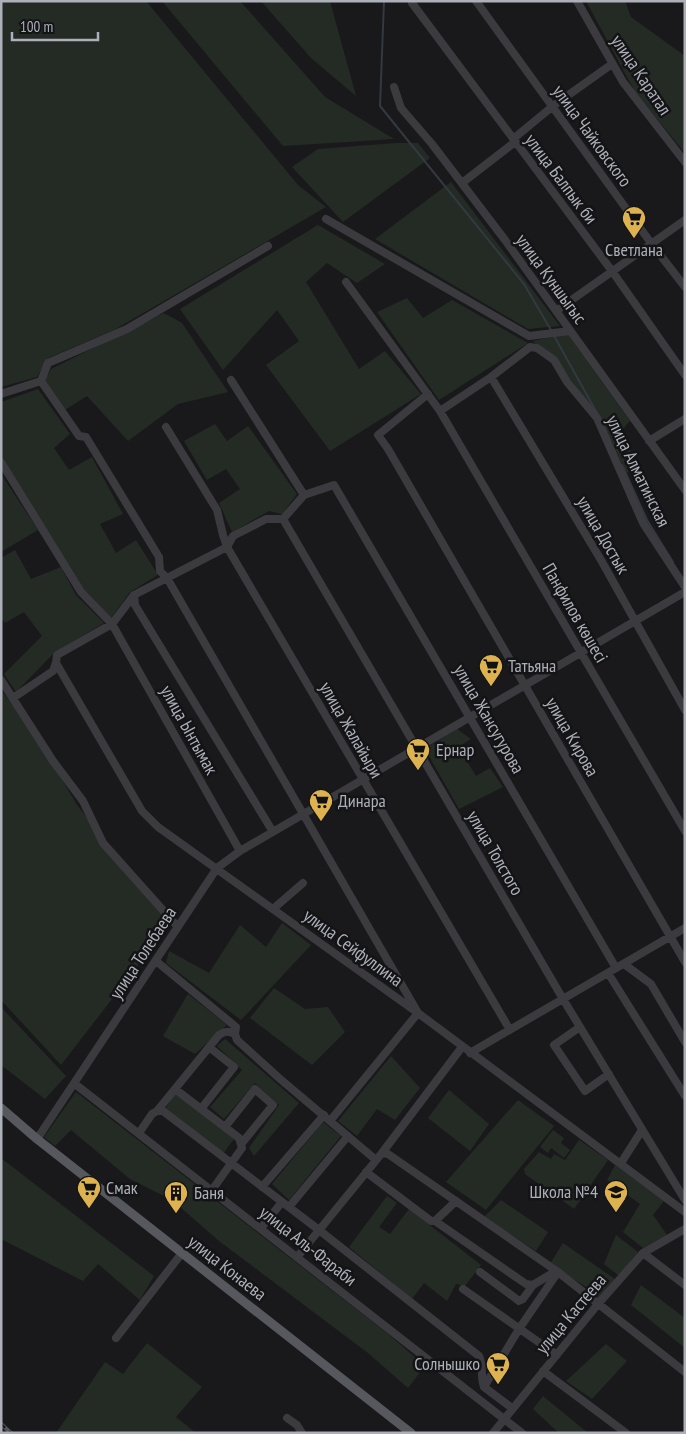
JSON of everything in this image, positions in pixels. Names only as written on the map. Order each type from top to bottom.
[{"type":"main road","name":"улица Конаева","points":[[1,1108],[37,1139],[409,1432]]},
{"type":"street","name":"улица Чайковского","points":[[476,1],[651,244],[685,287]]},
{"type":"street","name":"улица Каратал","points":[[577,1],[623,82],[685,162]]},
{"type":"street","name":"улица Балпык би","points":[[412,3],[612,271],[685,375]]},
{"type":"street","points":[[462,183],[553,106],[612,64]]},
{"type":"street","name":"улица Куншыгыс","points":[[394,87],[401,108],[462,183],[685,490]]},
{"type":"street","points":[[326,219],[529,336],[570,331]]},
{"type":"street","points":[[556,311],[685,220]]},
{"type":"street","points":[[41,381],[48,363],[127,329],[268,246]]},
{"type":"street","name":"Панфилов көшесі","points":[[346,282],[440,411],[685,831]]},
{"type":"street","name":"улица Алматинская","points":[[491,377],[530,347],[537,348],[554,360],[567,382],[597,418],[643,522],[685,587]]},
{"type":"street","points":[[440,411],[491,377]]},
{"type":"street","name":"улица Достык","points":[[491,377],[601,560],[685,710]]},
{"type":"street","points":[[13,698],[53,671],[57,655],[112,624],[134,595],[228,547],[233,536],[266,518],[284,519],[304,495],[231,380]]},
{"type":"street","points":[[1,394],[41,381]]},
{"type":"street","points":[[41,381],[79,436],[86,437],[159,557],[160,571],[167,578],[418,1013],[330,1121]]},
{"type":"street","name":"улица Кирова","points":[[428,394],[378,435],[388,449],[685,962]]},
{"type":"street","points":[[650,441],[685,419]]},
{"type":"street","name":"улица Жалайыри","points":[[166,427],[218,510],[223,535],[228,547],[362,780],[510,1030]]},
{"type":"street","name":"улица Ынтымак","points":[[1,462],[81,592],[112,624],[240,851]]},
{"type":"street","name":"улица Жансугурова","points":[[304,495],[334,485],[616,968]]},
{"type":"street","name":"улица Толстого","points":[[284,519],[563,999],[685,1200]]},
{"type":"street","name":"улица Толебаева","points":[[37,1139],[217,868],[240,851],[685,592]]},
{"type":"street","points":[[134,595],[135,605],[273,832]]},
{"type":"street","name":"улица Сейфуллина","points":[[56,663],[142,811],[158,827],[418,1013],[685,1212]]},
{"type":"street","points":[[1,680],[53,761],[84,801],[103,843],[178,927]]},
{"type":"street","points":[[273,909],[303,883]]},
{"type":"street","points":[[470,1053],[685,928]]},
{"type":"street","points":[[156,961],[236,1027],[235,1034],[237,1040],[376,1160]]},
{"type":"street","points":[[624,964],[651,984],[685,1042]]},
{"type":"street","points":[[608,973],[685,1096]]},
{"type":"street","points":[[580,1027],[554,1046],[585,1091],[609,1074]]},
{"type":"street","points":[[139,1133],[152,1114],[157,1111],[219,1035],[229,1031],[235,1034]]},
{"type":"street","points":[[201,1109],[234,1067],[209,1047]]},
{"type":"street","points":[[298,1256],[376,1160],[462,1047]]},
{"type":"street","name":"улица Аль-Фараби","points":[[75,1084],[298,1256],[522,1433]]},
{"type":"street","points":[[175,1089],[239,1138],[242,1144]]},
{"type":"street","points":[[212,1190],[242,1148],[242,1144],[273,1105],[255,1089],[225,1127]]},
{"type":"street","points":[[157,1111],[162,1111],[319,1230],[480,1356],[484,1387],[512,1408]]},
{"type":"street","points":[[262,1187],[324,1115]]},
{"type":"street","points":[[621,1163],[642,1130]]},
{"type":"street","points":[[262,1228],[286,1205],[348,1136]]},
{"type":"street","points":[[382,1152],[388,1154],[557,1271],[685,1372]]},
{"type":"street","points":[[366,1172],[430,1221],[435,1221],[526,1284],[533,1285]]},
{"type":"street","points":[[435,1221],[456,1201]]},
{"type":"street","name":"улица Кастеева","points":[[493,1433],[598,1304],[643,1253],[685,1230]]},
{"type":"street","points":[[116,1338],[182,1253]]},
{"type":"street","points":[[643,1253],[685,1285]]},
{"type":"street","points":[[480,1272],[519,1301],[523,1299],[533,1285],[557,1271]]},
{"type":"street","points":[[484,1387],[557,1271]]},
{"type":"street","points":[[463,1289],[557,1354]]},
{"type":"street","points":[[543,1371],[626,1433]]},
{"type":"street","points":[[287,1418],[297,1425],[302,1433]]},
{"type":"shaded area","points":[[1,1],[146,1],[298,185],[326,207],[114,330],[48,358],[37,377],[1,387]]},
{"type":"shaded area","points":[[162,1],[240,1],[325,97],[394,139],[283,146]]},
{"type":"shaded area","points":[[261,1],[330,1],[356,96],[311,58]]},
{"type":"shaded area","points":[[586,1],[625,1],[631,17],[685,56],[685,153],[635,92]]},
{"type":"shaded area","points":[[418,143],[430,158],[343,222],[292,167],[318,149]]},
{"type":"shaded area","points":[[451,182],[560,326],[528,329],[375,239]]},
{"type":"shaded area","points":[[318,225],[385,264],[357,283],[327,263],[306,282],[359,369],[385,351],[421,394],[330,451],[266,365],[299,341],[277,310],[223,370],[180,309]]},
{"type":"shaded area","points":[[407,298],[423,318],[452,300],[528,343],[439,400],[377,312]]},
{"type":"shaded area","points":[[164,313],[182,323],[228,392],[178,404],[128,441],[87,396],[65,410],[45,380],[51,369]]},
{"type":"shaded area","points":[[568,334],[630,421],[621,431],[640,469],[626,473],[600,417],[554,356],[532,341]]},
{"type":"shaded area","points":[[38,389],[70,434],[54,448],[69,470],[92,457],[123,514],[100,524],[116,553],[136,540],[158,575],[130,592],[111,618],[83,589],[1,455],[1,402]]},
{"type":"shaded area","points":[[215,424],[227,441],[248,426],[297,494],[282,514],[269,511],[232,532],[219,503],[240,489],[226,469],[207,480],[184,441]]},
{"type":"shaded area","points":[[1,474],[38,530],[1,552]]},
{"type":"shaded area","points":[[15,550],[31,579],[61,567],[76,595],[104,623],[55,652],[16,692],[4,674],[42,636],[24,612],[5,623],[1,618],[1,558]]},
{"type":"shaded area","points":[[1,690],[31,727],[77,805],[170,924],[61,1065],[1,1000]]},
{"type":"shaded area","points":[[457,729],[471,739],[458,747],[476,776],[490,768],[503,787],[459,809],[425,749]]},
{"type":"shaded area","points":[[282,923],[311,945],[241,1020],[166,963],[169,951],[209,973],[240,925],[266,947]]},
{"type":"shaded area","points":[[274,988],[305,1009],[328,1007],[345,1032],[312,1065],[250,1018]]},
{"type":"shaded area","points":[[188,994],[227,1025],[195,1054],[163,1036]]},
{"type":"shaded area","points":[[1,1007],[66,1076],[45,1099],[1,1065]]},
{"type":"shaded area","points":[[225,1039],[299,1103],[254,1156],[249,1148],[279,1105],[255,1083],[224,1119],[210,1107],[242,1070],[217,1046]]},
{"type":"shaded area","points":[[391,1056],[420,1088],[395,1120],[377,1109],[357,1136],[338,1121]]},
{"type":"shaded area","points":[[449,1090],[489,1124],[470,1151],[428,1118]]},
{"type":"shaded area","points":[[76,1092],[387,1333],[425,1366],[408,1388],[368,1353],[219,1241],[172,1200],[130,1179],[71,1130],[55,1146],[44,1137]]},
{"type":"shaded area","points":[[175,1093],[234,1139],[223,1154],[166,1108]]},
{"type":"shaded area","points":[[518,1100],[554,1126],[486,1210],[446,1182]]},
{"type":"shaded area","points":[[323,1122],[341,1136],[289,1200],[272,1184]]},
{"type":"shaded area","points":[[553,1130],[564,1138],[561,1143],[570,1150],[564,1158],[551,1148],[548,1153],[540,1147]]},
{"type":"shaded area","points":[[579,1140],[608,1160],[574,1209],[525,1174],[524,1169],[539,1152],[551,1159],[554,1154],[565,1160]]},
{"type":"shaded area","points":[[1,1158],[154,1276],[140,1300],[98,1264],[83,1281],[1,1239]]},
{"type":"shaded area","points":[[615,1165],[664,1201],[653,1215],[667,1235],[643,1248],[623,1232],[640,1204],[607,1180]]},
{"type":"shaded area","points":[[387,1196],[397,1203],[379,1227],[390,1234],[409,1209],[481,1265],[465,1286],[456,1284],[447,1301],[424,1283],[412,1299],[349,1247]]},
{"type":"shaded area","points":[[501,1200],[548,1232],[536,1251],[484,1217]]},
{"type":"shaded area","points":[[616,1235],[638,1252],[619,1276],[604,1264]]},
{"type":"shaded area","points":[[563,1243],[615,1279],[598,1300],[586,1287],[550,1264]]},
{"type":"shaded area","points":[[641,1285],[685,1318],[685,1348],[631,1305]]},
{"type":"shaded area","points":[[147,1343],[202,1387],[176,1417],[196,1433],[56,1433],[105,1362],[123,1374]]},
{"type":"shaded area","points":[[606,1344],[627,1361],[592,1399],[566,1381]]},
{"type":"shaded area","points":[[543,1396],[588,1433],[559,1433],[533,1409]]},
{"type":"waterway","points":[[384,1],[380,106],[524,284],[551,330]]},
{"type":"waterway","points":[[553,334],[597,413]]},
{"type":"waterway","points":[[622,465],[647,520],[673,562]]},
{"type":"railway","points":[[1,1424],[11,1433]]},
{"type":"place","name":"Светлана","points":[[634,239]]},
{"type":"place","name":"Татьяна","points":[[491,687]]},
{"type":"place","name":"Ернар","points":[[418,771]]},
{"type":"place","name":"Динара","points":[[321,822]]},
{"type":"place","name":"Смак","points":[[89,1209]]},
{"type":"place","name":"Школа №4","points":[[616,1213]]},
{"type":"place","name":"Баня","points":[[176,1214]]},
{"type":"place","name":"Солнышко","points":[[498,1385]]}]
